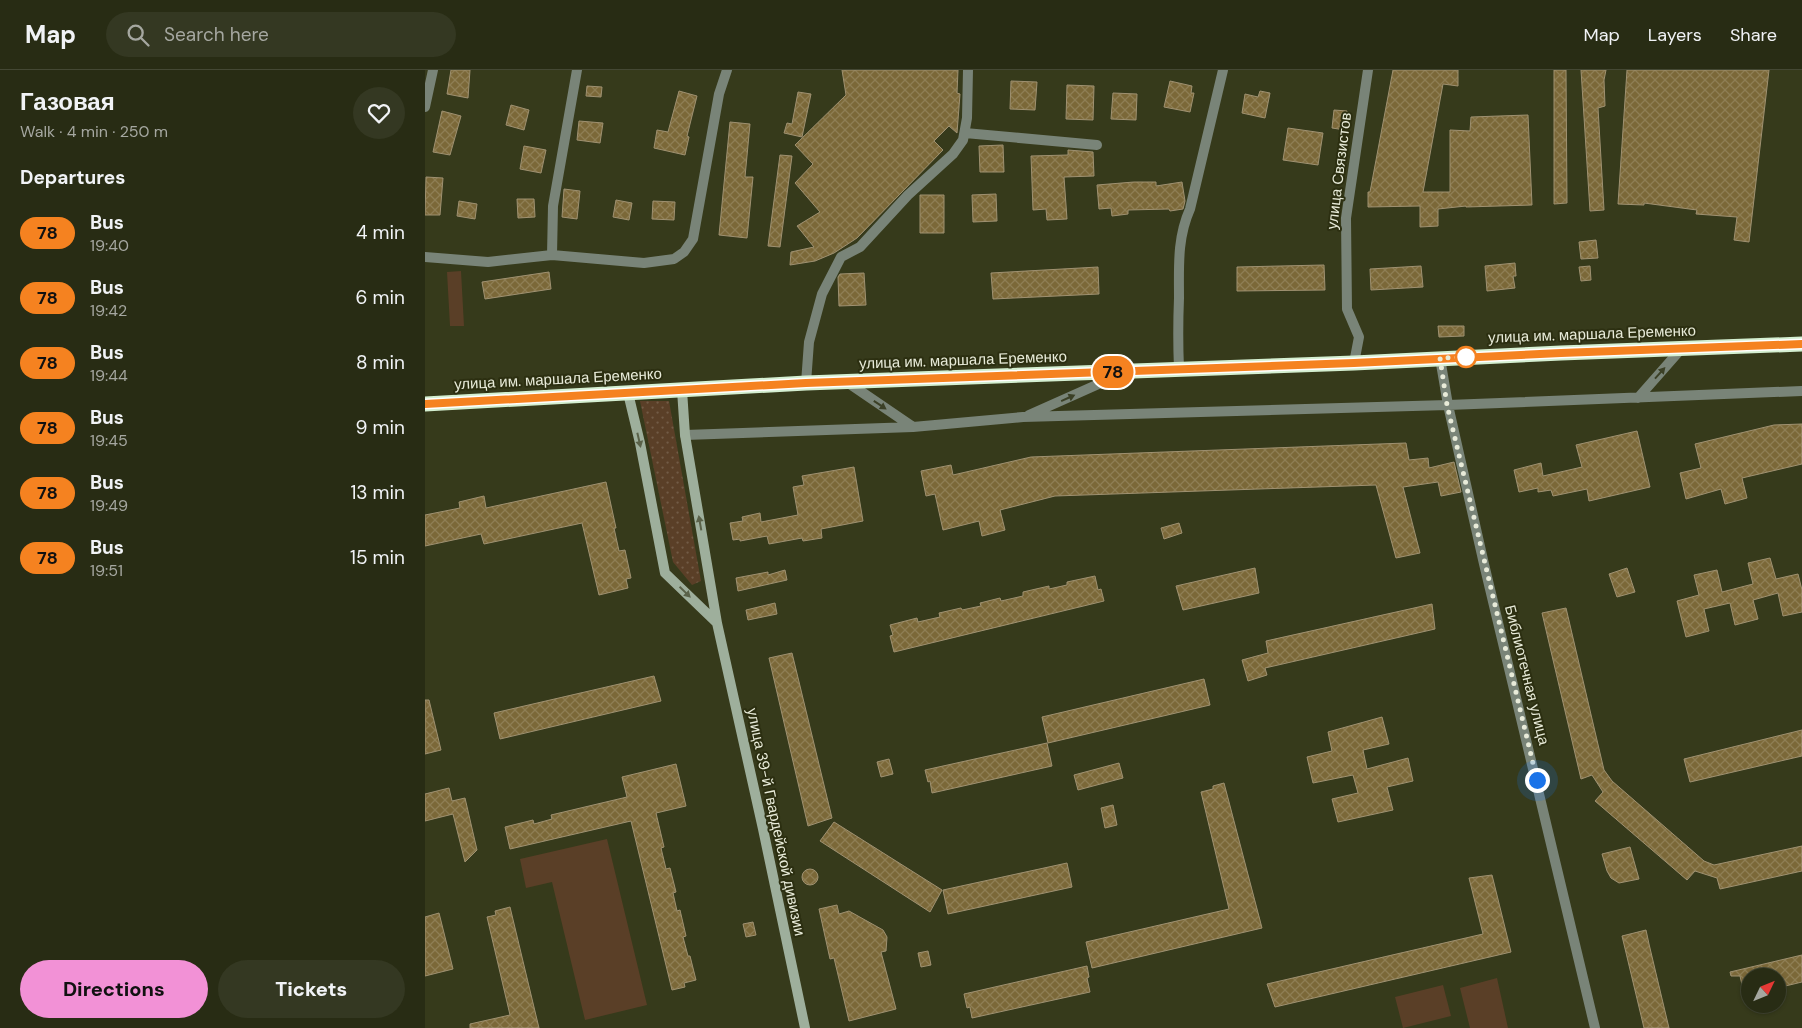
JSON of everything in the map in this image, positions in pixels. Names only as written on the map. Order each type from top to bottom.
[{"type":"highway","name":"улица им. маршала Еременко","points":[[425,404],[806,383],[1802,344]]},
{"type":"main road","name":"улица 39-й Гвардейской дивизии","points":[[682,390],[685,435],[717,623],[805,1028]]},
{"type":"main road","points":[[628,392],[640,443],[665,574],[717,623]]},
{"type":"street","points":[[425,107],[433,70]]},
{"type":"street","points":[[552,255],[553,206],[577,70]]},
{"type":"street","points":[[425,257],[488,262],[552,255],[644,263],[674,259],[684,252],[693,239],[719,94],[727,70]]},
{"type":"street","points":[[806,383],[809,342],[822,294],[841,257],[860,247],[908,196],[953,154],[963,140],[967,118],[968,70]]},
{"type":"street","points":[[1179,369],[1179,268],[1181,238],[1184,223],[1190,210],[1223,70]]},
{"type":"street","name":"улица Связистов","points":[[1354,363],[1359,337],[1347,309],[1346,218],[1368,70]]},
{"type":"street","points":[[965,133],[1097,145]]},
{"type":"street","points":[[1638,398],[1682,348]]},
{"type":"street","name":"Библиотечная улица","points":[[1440,358],[1447,405],[1595,1028]]},
{"type":"street","points":[[1023,417],[1128,371]]},
{"type":"street","points":[[847,382],[913,427]]},
{"type":"street","points":[[685,435],[913,427],[1023,417],[1447,405],[1802,391]]},
{"type":"shaded area","points":[[461,271],[464,326],[450,326],[447,272]]},
{"type":"shaded area","points":[[640,401],[669,401],[701,581],[692,585],[673,562]]},
{"type":"shaded area","points":[[607,839],[647,1005],[585,1020],[552,882],[526,888],[520,859]]},
{"type":"shaded area","points":[[1497,978],[1508,1028],[1470,1028],[1460,988]]},
{"type":"shaded area","points":[[1443,985],[1451,1016],[1403,1028],[1395,997]]},
{"type":"building","points":[[451,70],[470,70],[468,98],[447,94]]},
{"type":"building","points":[[842,70],[958,70],[957,93],[960,94],[957,133],[949,126],[934,141],[943,150],[857,238],[834,253],[815,261],[790,265],[791,252],[814,247],[797,226],[820,212],[795,183],[813,164],[795,145],[846,95]]},
{"type":"building","points":[[1393,70],[1458,70],[1458,86],[1443,84],[1423,192],[1450,192],[1450,130],[1470,131],[1471,117],[1528,115],[1532,205],[1466,206],[1438,209],[1438,226],[1420,227],[1420,206],[1368,207],[1368,192],[1370,192]]},
{"type":"building","points":[[1554,70],[1566,70],[1567,203],[1554,204]]},
{"type":"building","points":[[1581,70],[1606,70],[1604,80],[1605,106],[1598,108],[1604,210],[1590,211]]},
{"type":"building","points":[[1627,70],[1769,70],[1749,242],[1734,240],[1737,217],[1696,214],[1697,210],[1644,203],[1644,205],[1618,204]]},
{"type":"building","points":[[1011,81],[1037,82],[1035,110],[1010,109]]},
{"type":"building","points":[[1170,81],[1192,86],[1191,93],[1194,93],[1190,112],[1164,107]]},
{"type":"building","points":[[1067,85],[1094,86],[1093,120],[1066,119]]},
{"type":"building","points":[[587,86],[602,87],[601,97],[586,96]]},
{"type":"building","points":[[679,91],[697,96],[687,136],[689,137],[685,155],[654,148],[657,130],[668,132]]},
{"type":"building","points":[[1260,91],[1270,93],[1265,118],[1242,113],[1245,94],[1258,97]]},
{"type":"building","points":[[798,92],[811,94],[802,137],[784,133],[787,123],[792,124]]},
{"type":"building","points":[[1113,93],[1137,94],[1136,120],[1111,119]]},
{"type":"building","points":[[511,105],[529,110],[524,130],[506,125]]},
{"type":"building","points":[[1334,110],[1347,111],[1345,130],[1332,128]]},
{"type":"building","points":[[442,111],[461,116],[450,155],[433,152]]},
{"type":"building","points":[[579,121],[603,123],[600,143],[577,140]]},
{"type":"building","points":[[730,122],[750,124],[745,177],[753,177],[747,238],[719,235]]},
{"type":"building","points":[[1288,128],[1323,133],[1318,165],[1283,160]]},
{"type":"building","points":[[1003,145],[1004,172],[980,172],[979,146]]},
{"type":"building","points":[[524,146],[546,150],[541,173],[520,169]]},
{"type":"building","points":[[1068,150],[1093,152],[1094,176],[1064,177],[1067,219],[1047,220],[1046,209],[1033,210],[1031,156],[1068,155]]},
{"type":"building","points":[[780,155],[792,156],[780,247],[768,246]]},
{"type":"building","points":[[426,177],[443,178],[440,215],[425,215]]},
{"type":"building","points":[[1156,182],[1156,186],[1182,182],[1185,201],[1183,209],[1170,211],[1169,209],[1128,210],[1128,214],[1112,216],[1111,208],[1099,209],[1097,185]]},
{"type":"building","points":[[564,189],[580,191],[577,219],[562,217]]},
{"type":"building","points":[[996,194],[997,221],[973,222],[972,195]]},
{"type":"building","points":[[920,195],[944,195],[944,233],[920,233]]},
{"type":"building","points":[[517,199],[534,199],[535,217],[518,218]]},
{"type":"building","points":[[616,200],[632,203],[629,220],[613,217]]},
{"type":"building","points":[[459,201],[477,204],[475,219],[457,216]]},
{"type":"building","points":[[653,201],[675,202],[674,220],[652,219]]},
{"type":"building","points":[[1596,240],[1598,258],[1581,259],[1579,242]]},
{"type":"building","points":[[1515,263],[1516,276],[1513,276],[1515,288],[1487,291],[1485,266]]},
{"type":"building","points":[[1324,265],[1325,290],[1237,291],[1237,267]]},
{"type":"building","points":[[1421,266],[1423,287],[1371,290],[1370,269]]},
{"type":"building","points":[[1590,266],[1591,280],[1581,281],[1579,267]]},
{"type":"building","points":[[1098,267],[1099,294],[993,299],[991,273]]},
{"type":"building","points":[[549,272],[551,289],[485,299],[482,282]]},
{"type":"building","points":[[864,273],[866,305],[839,306],[838,277],[840,274]]},
{"type":"building","points":[[1438,326],[1464,326],[1464,336],[1439,337]]},
{"type":"building","points":[[1802,424],[1802,464],[1742,478],[1747,498],[1725,504],[1721,489],[1686,499],[1680,473],[1701,468],[1695,444],[1774,425]]},
{"type":"building","points":[[1637,431],[1650,487],[1589,501],[1587,489],[1553,496],[1551,490],[1538,492],[1538,488],[1519,492],[1514,470],[1541,463],[1543,476],[1582,467],[1576,445]]},
{"type":"building","points":[[1406,443],[1409,460],[1428,458],[1429,468],[1454,462],[1461,492],[1441,496],[1438,482],[1403,487],[1420,553],[1396,558],[1376,485],[1055,496],[1000,510],[1005,530],[982,536],[979,521],[943,530],[935,494],[926,496],[921,471],[951,465],[953,475],[1031,457]]},
{"type":"building","points":[[854,467],[863,521],[821,529],[822,538],[803,541],[802,538],[769,544],[767,536],[740,541],[740,539],[733,540],[730,523],[743,521],[742,517],[760,513],[761,522],[798,515],[793,487],[804,485],[802,476]]},
{"type":"building","points":[[606,482],[619,551],[625,550],[631,578],[626,579],[628,588],[599,595],[582,523],[484,544],[481,534],[425,546],[425,515],[460,508],[459,502],[484,496],[486,508]]},
{"type":"building","points":[[1179,523],[1182,533],[1164,539],[1161,528]]},
{"type":"building","points":[[1770,558],[1776,579],[1798,574],[1802,590],[1802,612],[1783,616],[1778,593],[1753,600],[1758,619],[1735,625],[1730,603],[1704,609],[1709,631],[1686,637],[1677,601],[1699,595],[1694,575],[1717,570],[1722,592],[1753,584],[1748,563]]},
{"type":"building","points":[[1255,568],[1259,593],[1183,610],[1176,586]]},
{"type":"building","points":[[1627,568],[1635,592],[1617,597],[1609,574]]},
{"type":"building","points":[[785,570],[787,580],[738,591],[736,578],[768,572],[768,575]]},
{"type":"building","points":[[1095,576],[1098,590],[1101,589],[1104,601],[894,652],[890,636],[893,635],[890,625],[917,618],[918,622],[940,617],[939,613],[981,606],[980,603],[1000,598],[1001,601],[1023,596],[1023,592],[1049,586],[1049,589],[1067,585],[1067,582]]},
{"type":"building","points":[[775,603],[777,614],[748,620],[746,610]]},
{"type":"building","points":[[1432,604],[1435,629],[1265,668],[1267,675],[1248,681],[1242,660],[1268,653],[1266,641]]},
{"type":"building","points":[[1566,608],[1604,770],[1612,781],[1704,861],[1714,865],[1802,846],[1802,871],[1720,889],[1717,878],[1695,871],[1687,880],[1595,801],[1603,792],[1592,775],[1581,779],[1542,613]]},
{"type":"building","points":[[792,653],[832,818],[808,826],[769,658]]},
{"type":"building","points":[[654,676],[661,701],[500,739],[494,713]]},
{"type":"building","points":[[1204,679],[1210,705],[1048,743],[1042,717]]},
{"type":"building","points":[[425,700],[429,700],[441,750],[425,754]]},
{"type":"building","points":[[1382,717],[1389,744],[1363,750],[1367,769],[1408,758],[1413,781],[1387,787],[1393,810],[1338,822],[1332,799],[1358,793],[1353,775],[1313,783],[1307,757],[1332,751],[1328,732]]},
{"type":"building","points":[[1802,730],[1802,756],[1690,782],[1684,759]]},
{"type":"building","points":[[1047,743],[1052,766],[932,793],[930,781],[928,782],[925,770]]},
{"type":"building","points":[[889,759],[893,774],[881,777],[877,762]]},
{"type":"building","points":[[1119,763],[1123,778],[1078,790],[1074,775]]},
{"type":"building","points":[[676,764],[686,806],[656,813],[664,847],[661,848],[666,869],[670,868],[676,892],[673,893],[677,911],[680,910],[686,936],[683,937],[696,980],[684,983],[685,987],[672,990],[631,821],[510,849],[505,827],[533,820],[534,824],[552,819],[551,815],[627,797],[622,777]]},
{"type":"building","points":[[1224,783],[1262,928],[1092,968],[1086,942],[1229,909],[1201,792],[1213,789],[1213,786]]},
{"type":"building","points":[[449,788],[452,801],[465,798],[477,850],[465,862],[453,814],[425,821],[425,794]]},
{"type":"building","points":[[1113,805],[1117,825],[1105,828],[1101,808]]},
{"type":"building","points":[[834,822],[942,890],[930,912],[820,841]]},
{"type":"building","points":[[1630,847],[1639,879],[1619,883],[1611,878],[1602,854]]},
{"type":"building","points":[[1067,863],[1072,887],[948,914],[943,890]]},
{"type":"building","points":[[807,869],[813,869],[818,874],[816,883],[807,885],[802,880],[802,874]]},
{"type":"building","points":[[1492,875],[1511,952],[1275,1007],[1267,984],[1483,934],[1469,878]]},
{"type":"building","points":[[837,905],[839,914],[849,911],[883,930],[887,937],[886,951],[881,952],[896,1009],[849,1021],[834,958],[830,959],[819,909]]},
{"type":"building","points":[[510,907],[539,1028],[470,1028],[470,1024],[510,1015],[487,917],[496,915],[495,911]]},
{"type":"building","points":[[439,913],[453,969],[425,976],[425,917]]},
{"type":"building","points":[[753,922],[756,935],[746,937],[743,924]]},
{"type":"building","points":[[1646,930],[1669,1028],[1644,1028],[1622,936]]},
{"type":"building","points":[[928,951],[931,965],[921,967],[918,953]]},
{"type":"building","points":[[1802,955],[1802,982],[1786,986],[1786,968],[1747,968]]},
{"type":"building","points":[[1087,966],[1090,992],[972,1018],[970,1007],[967,1008],[964,994]]},
{"type":"building","points":[[1741,969],[1741,980],[1740,976],[1731,976],[1730,972]]},
{"type":"bus line","name":"78","points":[[425,404],[806,383],[1802,344]]},
{"type":"route","points":[[1466,357],[1440,358],[1447,405],[1537,780]]}]
